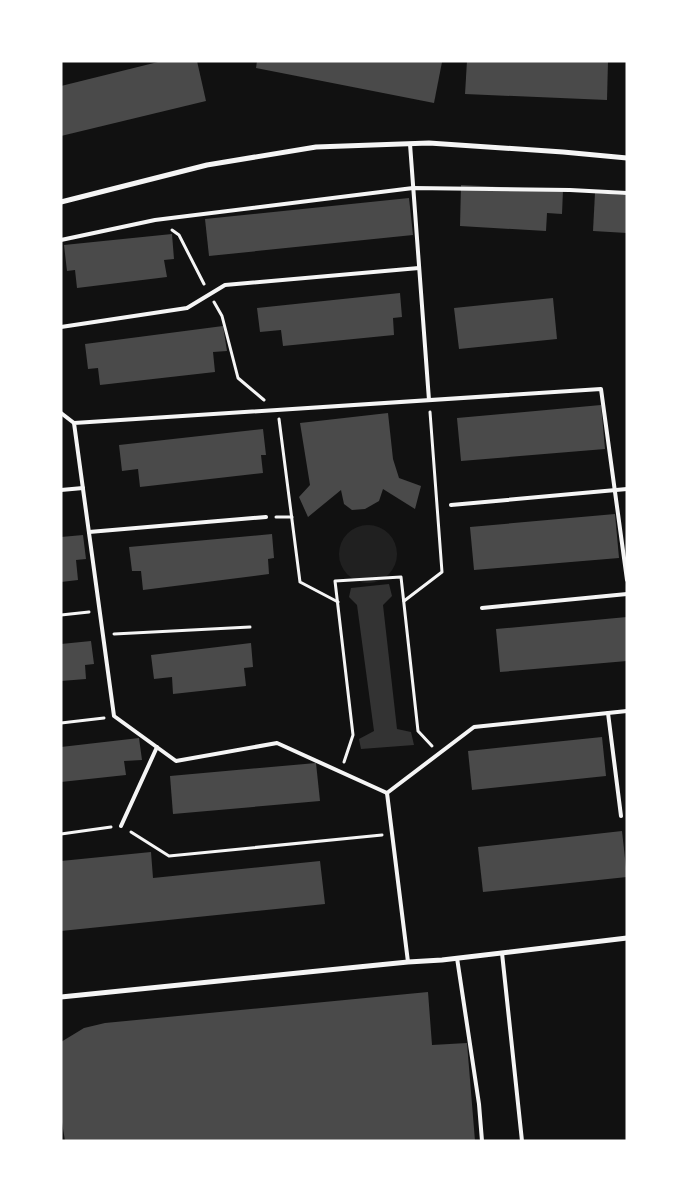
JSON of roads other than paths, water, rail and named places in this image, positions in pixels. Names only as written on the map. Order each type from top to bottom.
[{"type":"street","points":[[61,202],[207,165],[316,147],[428,143],[627,158]]},
{"type":"street","points":[[61,997],[457,958],[627,938]]},
{"type":"lane","points":[[410,144],[429,400]]},
{"type":"lane","points":[[61,240],[155,220],[413,188],[627,192]]},
{"type":"lane","points":[[61,326],[187,308],[225,285],[419,268]]},
{"type":"lane","points":[[61,413],[74,423],[601,389],[627,580]]},
{"type":"lane","points":[[74,423],[114,716],[176,761],[277,743],[388,793]]},
{"type":"lane","points":[[61,490],[82,488]]},
{"type":"lane","points":[[451,505],[627,489]]},
{"type":"lane","points":[[89,532],[266,517]]},
{"type":"lane","points":[[482,608],[627,594]]},
{"type":"lane","points":[[388,793],[474,727],[627,712]]},
{"type":"lane","points":[[608,713],[621,816]]},
{"type":"lane","points":[[121,826],[157,747]]},
{"type":"lane","points":[[388,793],[408,962]]},
{"type":"lane","points":[[502,953],[522,1141]]},
{"type":"lane","points":[[457,958],[479,1104],[482,1141]]}]
